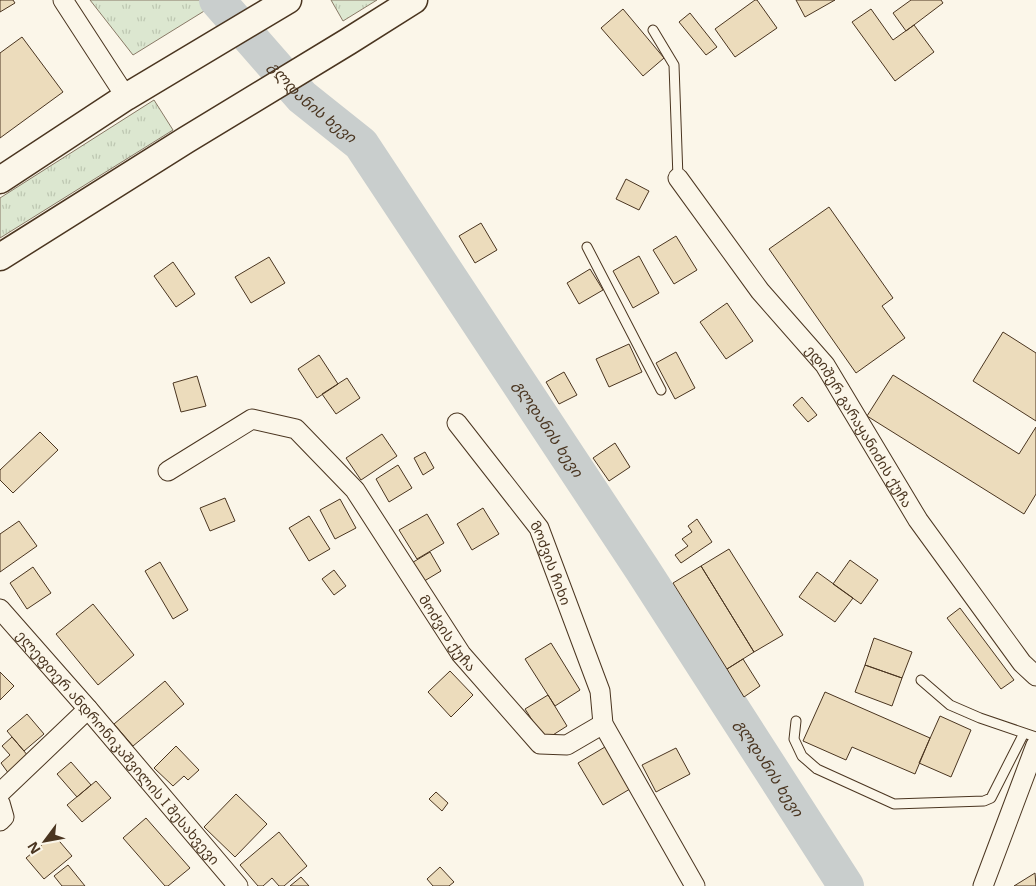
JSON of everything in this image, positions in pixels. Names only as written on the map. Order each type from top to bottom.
[{"type":"main road","points":[[0,180],[126,97],[288,0]]},
{"type":"main road","points":[[0,256],[186,140],[349,42],[414,0]]},
{"type":"street","points":[[63,0],[126,97]]},
{"type":"street","name":"ედიშერ გარაყანიძის ქუჩა","points":[[678,178],[760,291],[825,364],[918,520],[1022,663],[1036,676]]},
{"type":"street","name":"მოძვის ქუჩა","points":[[168,470],[252,419],[296,429],[355,490],[461,654],[540,744],[567,745],[603,724]]},
{"type":"street","name":"მოძვის ჩიხი","points":[[457,423],[539,528],[600,691],[603,724]]},
{"type":"street","name":"ელეფთერ ანდრონიკაშვილის I შესახვევი","points":[[0,609],[88,709],[231,881]]},
{"type":"street","points":[[0,792],[88,709]]},
{"type":"street","points":[[603,724],[695,886]]},
{"type":"street","points":[[983,886],[1030,739]]},
{"type":"street","points":[[0,802],[4,817],[0,821]]},
{"type":"lane","points":[[653,30],[674,65],[678,178]]},
{"type":"lane","points":[[587,247],[661,390]]},
{"type":"lane","points":[[921,680],[950,705],[1030,739]]},
{"type":"lane","points":[[796,721],[794,739],[802,756],[817,769],[894,804],[984,802],[991,798],[1030,739],[1036,737]]},
{"type":"green space","points":[[90,0],[222,0],[133,55]]},
{"type":"green space","points":[[331,0],[377,0],[343,21]]},
{"type":"green space","points":[[154,100],[173,130],[0,238],[0,198]]},
{"type":"building","points":[[0,0],[13,0],[15,3],[0,12]]},
{"type":"building","points":[[757,0],[777,28],[735,57],[715,29]]},
{"type":"building","points":[[796,0],[835,0],[805,17]]},
{"type":"building","points":[[911,0],[941,0],[943,3],[906,31],[893,13]]},
{"type":"building","points":[[623,9],[664,58],[643,76],[601,28]]},
{"type":"building","points":[[871,9],[893,40],[914,25],[934,52],[895,81],[852,22]]},
{"type":"building","points":[[690,13],[717,47],[706,55],[679,22]]},
{"type":"building","points":[[22,37],[63,92],[0,138],[0,53]]},
{"type":"building","points":[[626,179],[649,191],[639,210],[616,199]]},
{"type":"building","points":[[829,207],[893,298],[882,306],[905,338],[856,373],[769,249]]},
{"type":"building","points":[[481,223],[497,250],[475,263],[459,236]]},
{"type":"building","points":[[676,236],[697,270],[674,284],[653,250]]},
{"type":"building","points":[[639,256],[659,293],[633,308],[613,271]]},
{"type":"building","points":[[269,257],[285,283],[251,303],[235,277]]},
{"type":"building","points":[[173,262],[195,294],[176,307],[154,276]]},
{"type":"building","points":[[590,269],[603,290],[579,304],[567,283]]},
{"type":"building","points":[[727,303],[753,341],[726,359],[700,322]]},
{"type":"building","points":[[1003,332],[1036,353],[1036,421],[973,381]]},
{"type":"building","points":[[629,344],[642,372],[609,387],[596,359]]},
{"type":"building","points":[[676,352],[695,388],[675,399],[656,363]]},
{"type":"building","points":[[319,355],[338,384],[317,398],[298,369]]},
{"type":"building","points":[[564,372],[577,395],[559,404],[546,382]]},
{"type":"building","points":[[893,375],[1019,454],[1036,427],[1036,494],[1024,514],[867,416]]},
{"type":"building","points":[[197,376],[206,406],[181,412],[173,383]]},
{"type":"building","points":[[347,378],[360,398],[336,414],[322,394]]},
{"type":"building","points":[[802,397],[817,415],[808,422],[793,405]]},
{"type":"building","points":[[40,432],[58,450],[13,493],[0,480],[0,470]]},
{"type":"building","points":[[382,434],[397,456],[361,480],[346,458]]},
{"type":"building","points":[[615,443],[630,467],[609,481],[593,458]]},
{"type":"building","points":[[425,452],[434,468],[423,475],[414,458]]},
{"type":"building","points":[[398,465],[412,488],[389,502],[376,479]]},
{"type":"building","points":[[225,498],[235,521],[210,531],[200,508]]},
{"type":"building","points":[[340,499],[356,528],[335,539],[320,510]]},
{"type":"building","points":[[483,508],[499,534],[472,550],[457,524]]},
{"type":"building","points":[[427,514],[444,543],[417,559],[399,530]]},
{"type":"building","points":[[309,516],[330,549],[309,561],[289,528]]},
{"type":"building","points":[[697,519],[712,542],[681,563],[675,555],[688,546],[682,539],[692,532],[688,526]]},
{"type":"building","points":[[19,521],[37,546],[0,572],[0,534]]},
{"type":"building","points":[[729,549],[783,635],[754,652],[701,566]]},
{"type":"building","points":[[430,552],[441,571],[421,583],[410,564]]},
{"type":"building","points":[[850,560],[878,580],[861,604],[833,584]]},
{"type":"building","points":[[160,562],[188,610],[173,619],[145,571]]},
{"type":"building","points":[[701,566],[754,652],[727,669],[673,583]]},
{"type":"building","points":[[33,567],[51,593],[27,609],[10,583]]},
{"type":"building","points":[[334,570],[346,586],[334,595],[322,579]]},
{"type":"building","points":[[817,572],[853,598],[835,622],[799,597]]},
{"type":"building","points":[[93,604],[134,655],[98,685],[56,634]]},
{"type":"building","points":[[960,608],[1014,680],[1001,689],[947,618]]},
{"type":"building","points":[[874,638],[912,652],[902,678],[865,665]]},
{"type":"building","points":[[551,643],[580,690],[555,706],[525,659]]},
{"type":"building","points":[[743,659],[760,686],[744,697],[727,669]]},
{"type":"building","points":[[865,665],[902,678],[892,706],[855,692]]},
{"type":"building","points":[[450,671],[473,695],[451,717],[428,692]]},
{"type":"building","points":[[0,672],[14,686],[0,700]]},
{"type":"building","points":[[165,681],[184,704],[133,746],[114,724]]},
{"type":"building","points":[[825,692],[930,738],[915,774],[852,747],[846,760],[803,741]]},
{"type":"building","points":[[548,695],[567,726],[545,740],[525,709]]},
{"type":"building","points":[[27,714],[44,734],[24,751],[7,731]]},
{"type":"building","points":[[940,716],[971,730],[951,777],[919,763]]},
{"type":"building","points":[[12,737],[29,757],[9,774],[1,763],[10,755],[2,746]]},
{"type":"building","points":[[610,744],[635,786],[603,805],[578,763]]},
{"type":"building","points":[[176,746],[199,770],[188,780],[184,776],[173,786],[154,768]]},
{"type":"building","points":[[676,748],[690,774],[656,792],[642,765]]},
{"type":"building","points":[[71,762],[91,785],[77,797],[57,774]]},
{"type":"building","points":[[96,781],[111,798],[82,822],[67,805]]},
{"type":"building","points":[[436,792],[448,803],[442,811],[429,799]]},
{"type":"building","points":[[236,794],[267,824],[235,857],[204,827]]},
{"type":"building","points":[[146,818],[190,868],[168,886],[165,886],[123,838]]},
{"type":"building","points":[[279,832],[307,866],[284,886],[279,886],[272,878],[263,886],[258,886],[240,865]]},
{"type":"building","points":[[54,835],[72,856],[44,879],[26,858]]},
{"type":"building","points":[[68,865],[85,886],[62,886],[54,876]]},
{"type":"building","points":[[440,867],[454,882],[449,886],[433,886],[427,879]]},
{"type":"building","points":[[1035,873],[1036,886],[1014,886]]},
{"type":"building","points":[[301,877],[309,886],[290,886]]},
{"type":"waterway","name":"გლდანის ხევი","points":[[217,0],[302,97],[361,144],[642,569],[846,886]]}]
